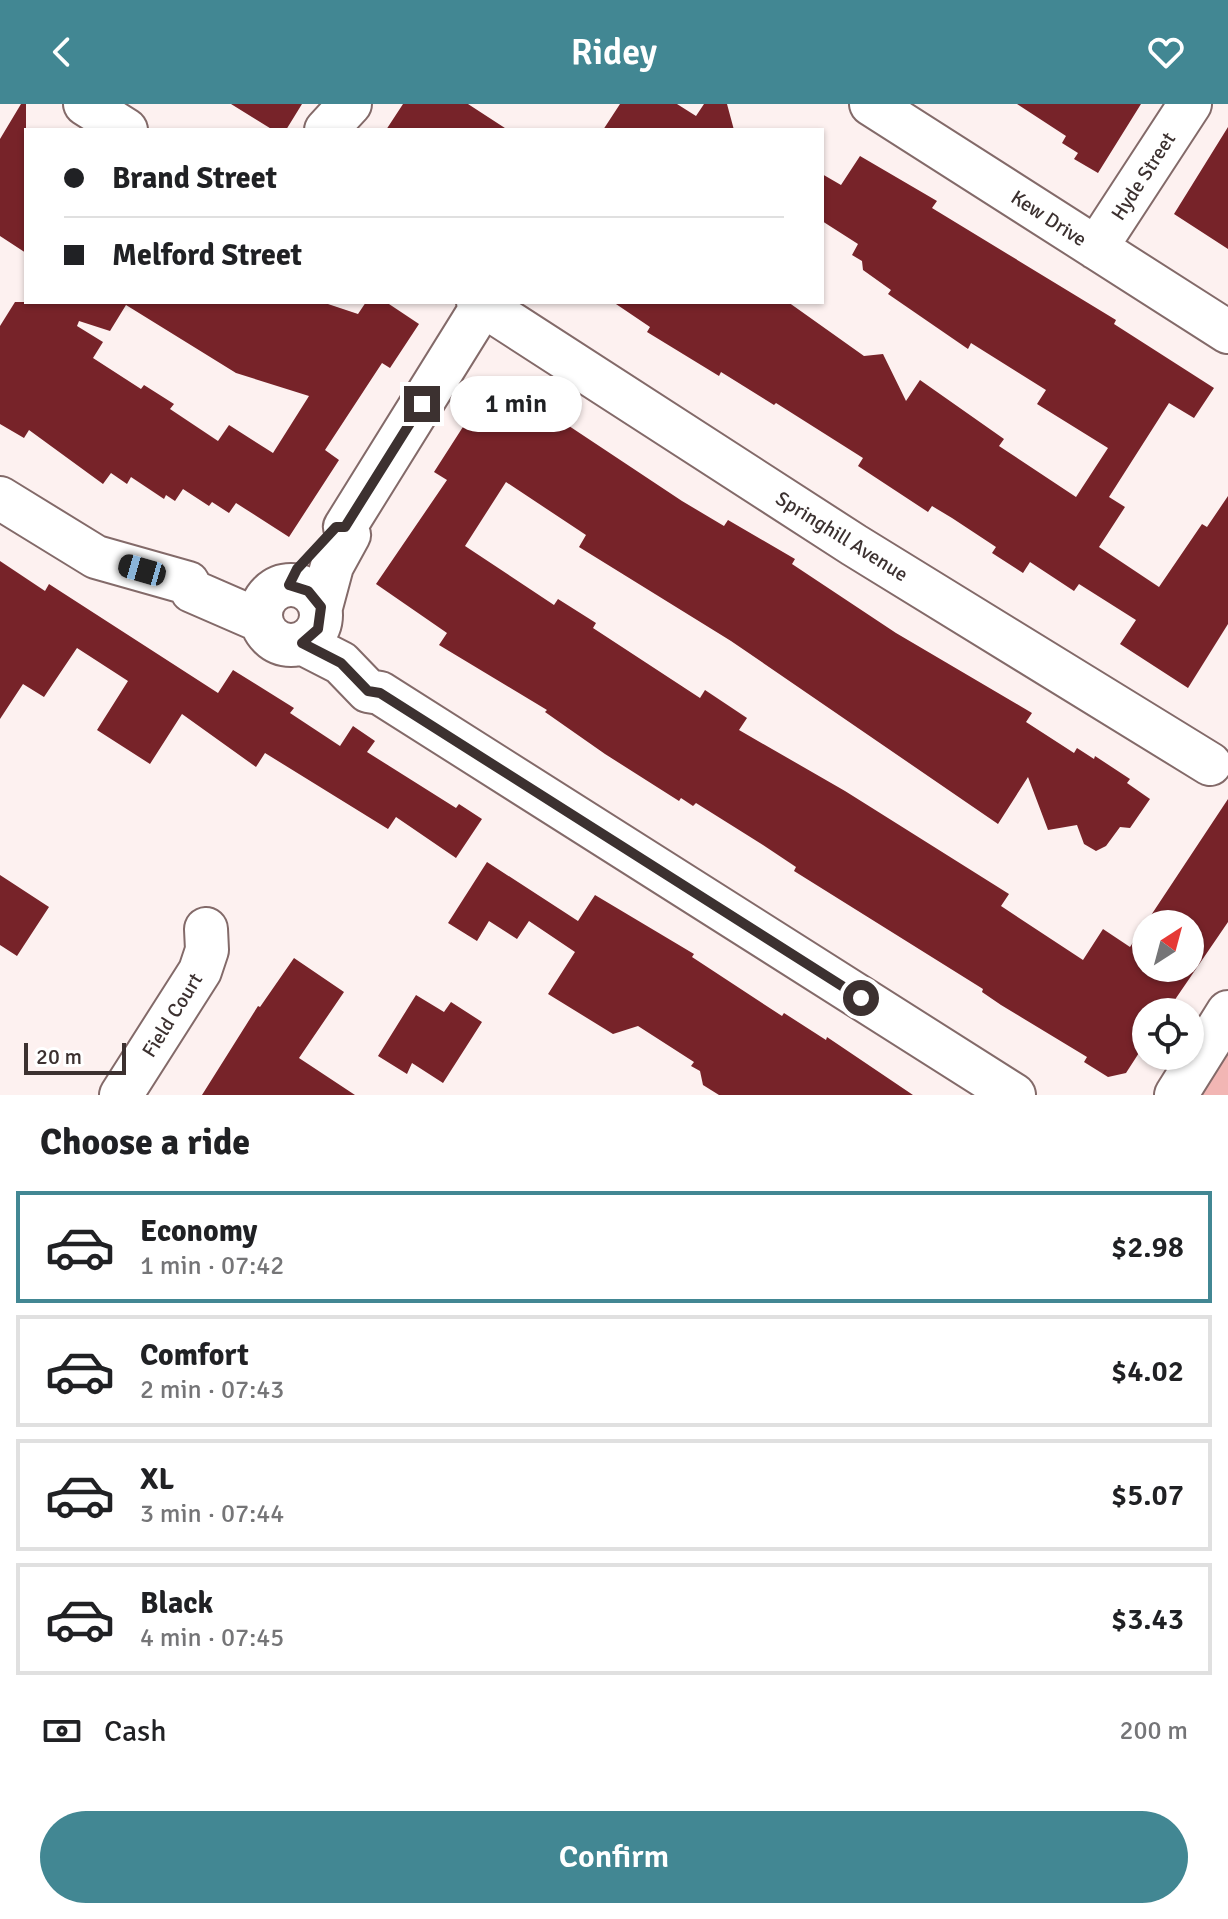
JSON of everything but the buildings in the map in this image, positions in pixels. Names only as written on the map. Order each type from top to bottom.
[{"type":"street","points":[[85,104],[123,128]]},
{"type":"street","name":"Kew Drive","points":[[871,104],[1228,332]]},
{"type":"street","name":"Hyde Street","points":[[1096,248],[1190,104]]},
{"type":"street","points":[[295,610],[297,569],[336,527],[345,527],[480,304]]},
{"type":"street","name":"Springhill Avenue","points":[[480,304],[854,545],[1222,758]]},
{"type":"street","points":[[0,498],[96,557],[188,583],[192,591],[295,610],[336,623],[378,680],[380,693],[1014,1095]]},
{"type":"street","name":"Field Court","points":[[121,1095],[200,971],[207,950],[206,929]]},
{"type":"street","points":[[1176,1095],[1228,1012]]},
{"type":"shaded area","points":[[1228,1050],[1228,1095],[1200,1095]]},
{"type":"route","points":[[422,404],[345,527],[336,527],[297,569],[289,585],[308,591],[321,607],[318,629],[302,643],[341,663],[368,691],[380,693],[861,998]]}]
